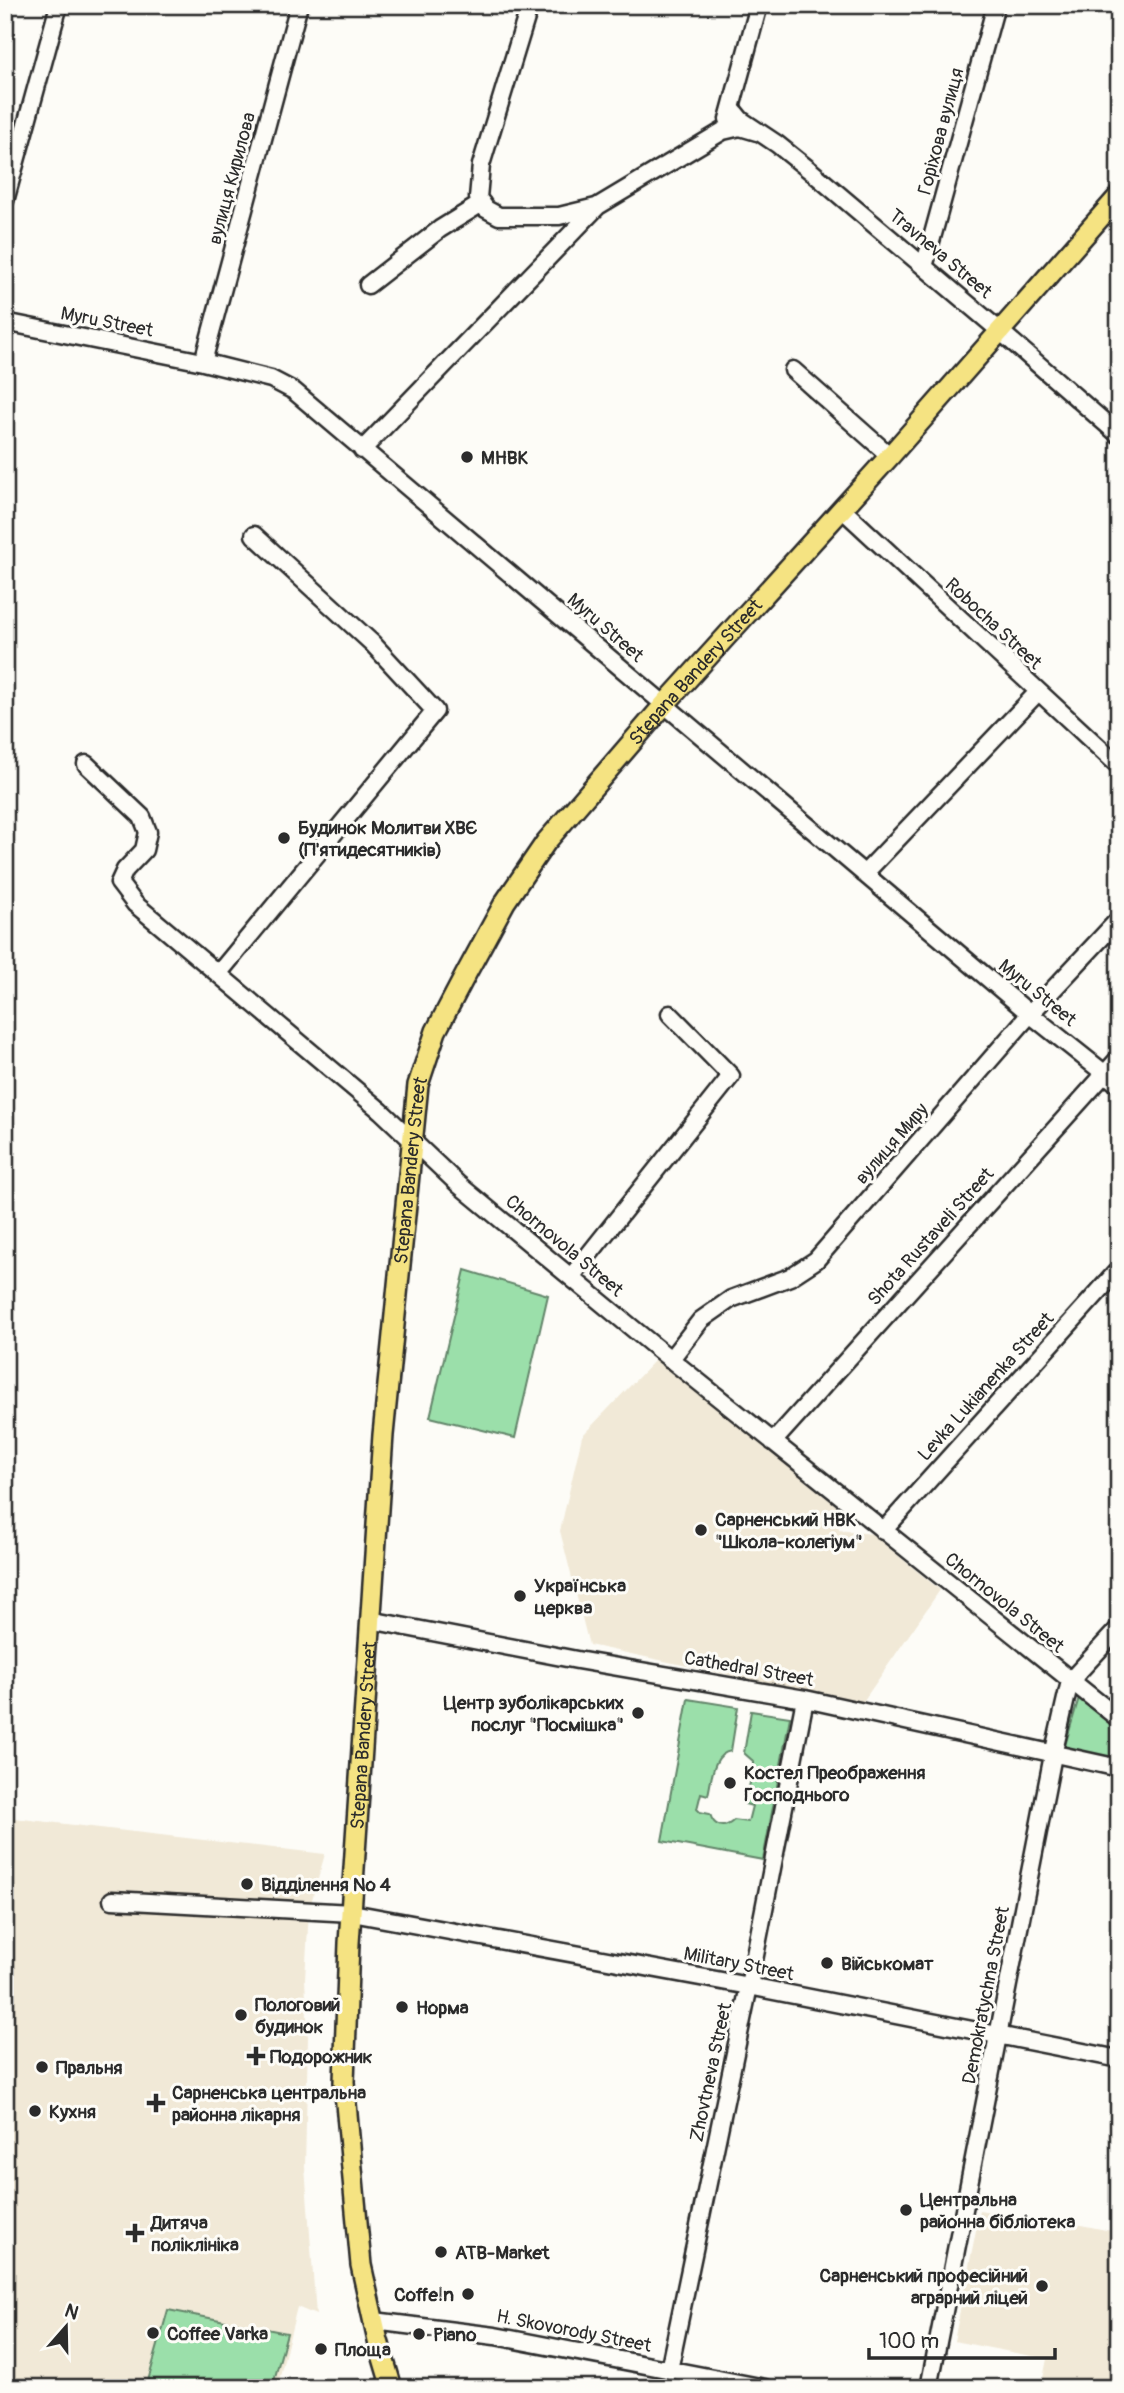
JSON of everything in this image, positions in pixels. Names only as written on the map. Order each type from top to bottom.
[{"type":"main road","name":"Stepana Bandery Street","points":[[392,2388],[361,2265],[344,2082],[352,1913],[383,1435],[418,1085],[436,1031],[505,902],[546,842],[664,705],[890,456],[1119,196]]},
{"type":"street","points":[[5,201],[59,5]]},
{"type":"street","name":"вулиця Кирилова","points":[[203,362],[299,5]]},
{"type":"street","points":[[530,5],[481,165],[478,198],[486,209],[499,216],[561,216],[598,206]]},
{"type":"street","points":[[723,131],[732,109],[760,5]]},
{"type":"street","name":"Горіхова вулиця","points":[[924,267],[996,5]]},
{"type":"street","name":"Travneva Street","points":[[732,109],[741,120],[813,172],[1119,435]]},
{"type":"street","points":[[362,450],[598,206],[723,131],[740,127],[757,132]]},
{"type":"street","points":[[368,285],[440,229],[482,203]]},
{"type":"street","points":[[561,216],[568,228],[567,238]]},
{"type":"street","name":"Myru Street","points":[[5,322],[203,362],[271,379],[295,391],[1030,1014],[1119,1085]]},
{"type":"street","points":[[793,370],[890,456]]},
{"type":"street","name":"Robocha Street","points":[[842,509],[1119,766]]},
{"type":"street","points":[[218,974],[435,711],[372,643],[254,535]]},
{"type":"street","points":[[864,874],[1038,692]]},
{"type":"street","name":"Chornovola Street","points":[[86,764],[142,817],[148,832],[144,850],[125,870],[119,883],[135,904],[412,1138],[458,1184],[670,1360],[1119,1719]]},
{"type":"street","name":"вулиця Миру","points":[[670,1360],[701,1320],[731,1299],[790,1277],[816,1260],[1030,1014],[1119,919]]},
{"type":"street","points":[[570,1277],[731,1076],[670,1014]]},
{"type":"street","name":"Shota Rustaveli Street","points":[[773,1442],[1119,1058]]},
{"type":"street","name":"Levka Lukianenka Street","points":[[883,1531],[1119,1269]]},
{"type":"street","name":"Cathedral Street","points":[[370,1619],[577,1660],[805,1699],[1119,1769]]},
{"type":"street","name":"Demokratychna Street","points":[[929,2388],[1053,1755],[1070,1681],[1119,1628]]},
{"type":"street","name":"Zhovtneva Street","points":[[669,2370],[749,1986],[805,1699]]},
{"type":"street","name":"Military Street","points":[[112,1900],[352,1913],[749,1986],[1119,2059]]},
{"type":"street","name":"H. Skovorody Street","points":[[374,2320],[495,2336],[765,2388]]},
{"type":"shaded area","name":"Сарненський НВК \"Школа-колегіум\"","points":[[657,1358],[839,1508],[839,1530],[872,1534],[940,1590],[862,1703],[589,1645],[560,1531],[582,1436]]},
{"type":"shaded area","name":"Сарненська центральна районна лікарня","points":[[5,1817],[325,1854],[309,1910],[305,1979],[308,2038],[305,2167],[316,2315],[297,2307],[277,2388],[5,2388]]},
{"type":"shaded area","name":"Сарненський професійний аграрний ліцей","points":[[980,2210],[1065,2228],[1066,2222],[1111,2231],[1113,2223],[1119,2225],[1119,2388],[1041,2388],[1047,2359],[954,2341]]},
{"type":"green space","points":[[465,1270],[548,1295],[515,1438],[430,1417]]},
{"type":"green space","points":[[1080,1694],[1119,1725],[1119,1762],[1064,1749]]},
{"type":"green space","points":[[688,1699],[738,1707],[731,1751],[716,1762],[708,1795],[701,1793],[697,1809],[710,1814],[720,1826],[734,1820],[748,1822],[752,1806],[745,1804],[753,1761],[744,1753],[751,1711],[790,1717],[763,1860],[662,1841]]},
{"type":"green space","points":[[168,2310],[287,2333],[272,2388],[146,2388]]},
{"type":"place","name":"МНВК","points":[[467,457]]},
{"type":"place","name":"Будинок Молитви ХВЄ (П'ятидесятників)","points":[[284,838]]},
{"type":"place","name":"Сарненський НВК \"Школа-колегіум\"","points":[[701,1530]]},
{"type":"place","name":"Українська церква","points":[[520,1596]]},
{"type":"place","name":"Центр зуболікарських послуг \"Посмішка\"","points":[[638,1713]]},
{"type":"place","name":"Костел Преображення Господнього","points":[[730,1783]]},
{"type":"place","name":"Відділення № 4","points":[[247,1884]]},
{"type":"place","name":"Військомат","points":[[827,1963]]},
{"type":"place","name":"Норма","points":[[402,2007]]},
{"type":"place","name":"Пологовий будинок","points":[[241,2015]]},
{"type":"place","name":"Подорожник","points":[[256,2056]]},
{"type":"place","name":"Пральня","points":[[42,2067]]},
{"type":"place","name":"Сарненська центральна районна лікарня","points":[[156,2103]]},
{"type":"place","name":"Кухня","points":[[35,2111]]},
{"type":"place","name":"Центральна районна бібліотека","points":[[906,2210]]},
{"type":"place","name":"Дитяча поліклініка","points":[[135,2233]]},
{"type":"place","name":"ATB-Market","points":[[441,2252]]},
{"type":"place","name":"Сарненський професійний аграрний ліцей","points":[[1042,2286]]},
{"type":"place","name":"Coffe!n","points":[[468,2294]]},
{"type":"place","name":"Coffee Varka","points":[[153,2333]]},
{"type":"place","name":"Piano","points":[[419,2334]]},
{"type":"place","name":"Площа","points":[[321,2349]]}]
